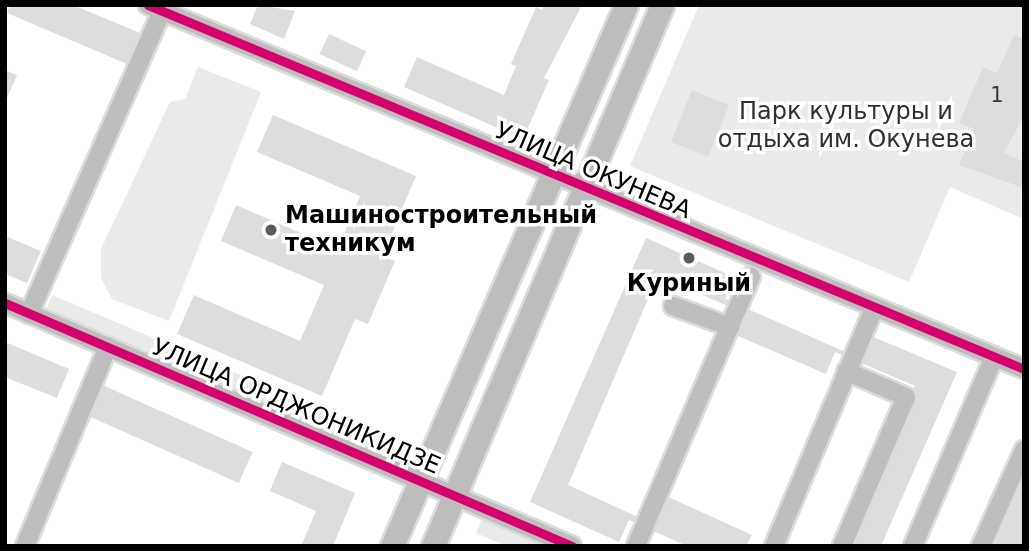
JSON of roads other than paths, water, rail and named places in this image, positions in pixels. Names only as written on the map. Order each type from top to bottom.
[{"type":"main road","points":[[392,546],[626,5]]},
{"type":"main road","points":[[433,546],[662,5]]},
{"type":"street","name":"УЛИЦА ОКУНЕВА","points":[[155,8],[1024,369]]},
{"type":"street","points":[[29,314],[155,8]]},
{"type":"street","points":[[636,546],[751,277]]},
{"type":"street","name":"УЛИЦА ОРДЖОНИКИДЗЕ","points":[[5,303],[572,546]]},
{"type":"street","points":[[673,306],[730,327]]},
{"type":"street","points":[[774,546],[874,308]]},
{"type":"street","points":[[25,546],[108,347]]},
{"type":"street","points":[[913,546],[994,357]]},
{"type":"street","points":[[842,546],[906,397],[846,371]]},
{"type":"street","points":[[981,546],[1024,450]]},
{"type":"place","name":"Машиностроительный техникум","points":[[271,230]]},
{"type":"place","name":"Куриный","points":[[689,258]]},
{"type":"park label","name":"Парк культуры и отдыха им. Окунева","points":[[846,126]]}]
